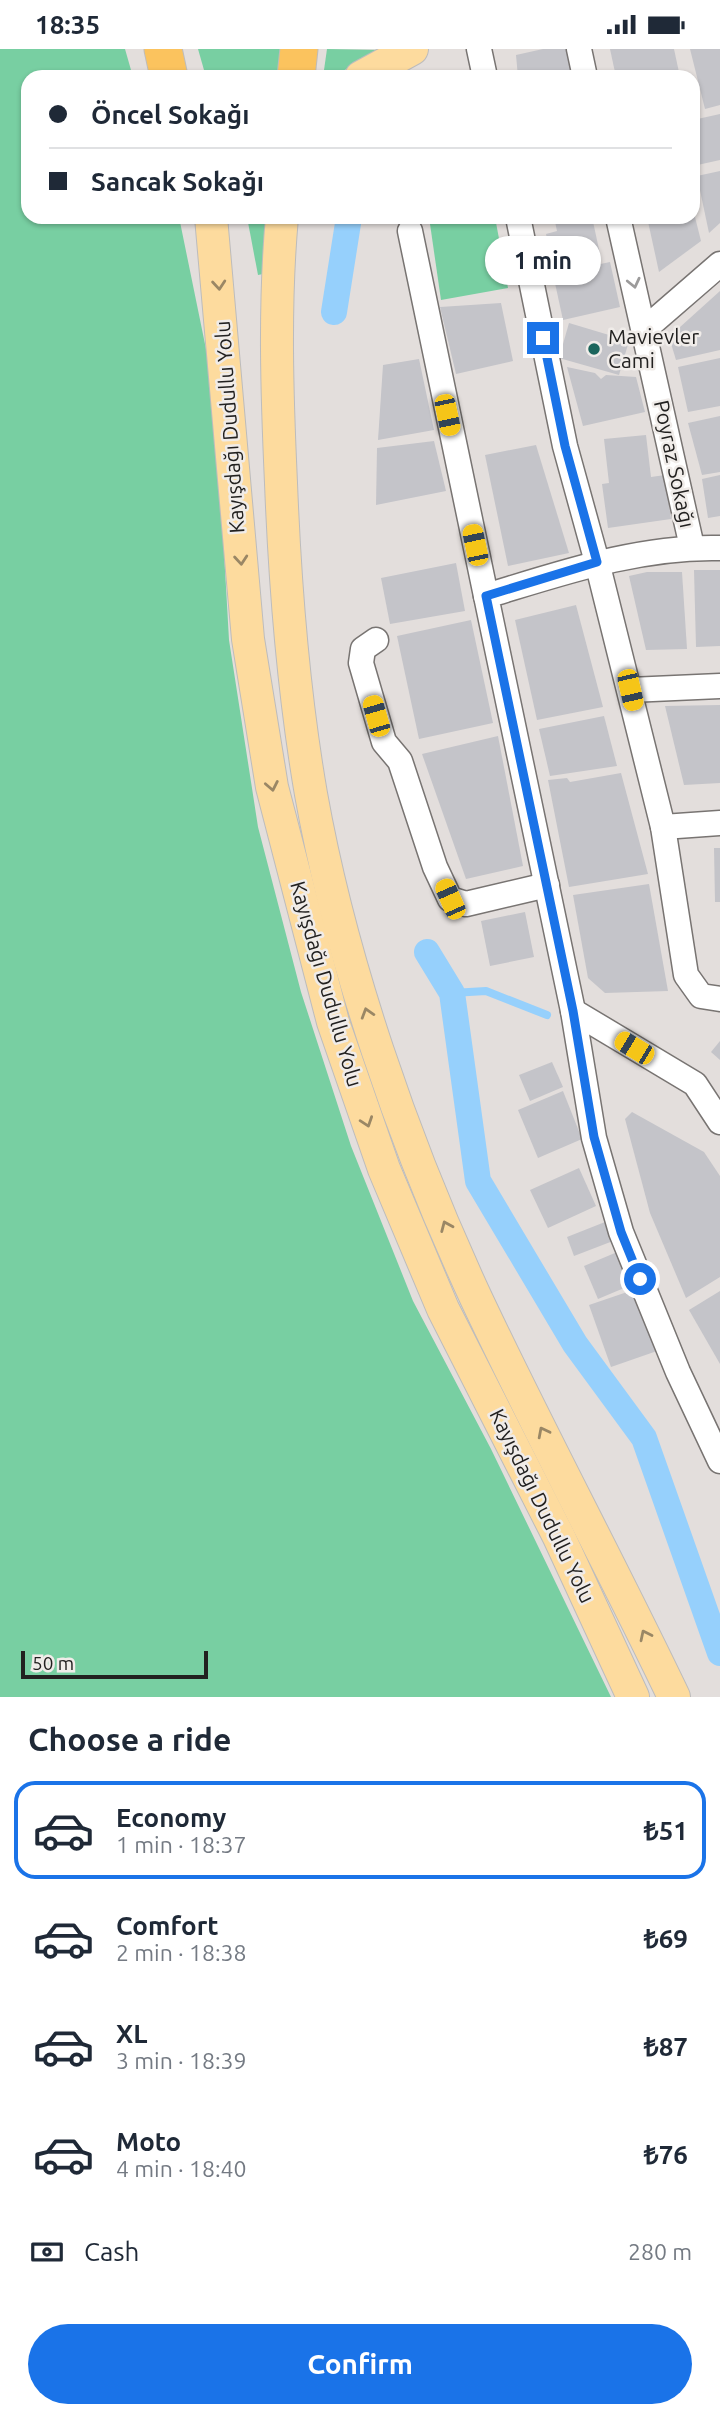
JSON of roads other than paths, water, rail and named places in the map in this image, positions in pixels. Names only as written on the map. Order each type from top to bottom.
[{"type":"highway","points":[[163,49],[168,70]]},
{"type":"highway","points":[[297,70],[299,49]]},
{"type":"main road","points":[[374,70],[412,49]]},
{"type":"main road","name":"Kayışdağı Dudullu Yolu","points":[[212,224],[248,639],[272,787],[333,1022],[384,1169],[443,1309],[559,1538],[633,1697]]},
{"type":"main road","name":"Kayışdağı Dudullu Yolu","points":[[284,224],[278,259],[278,433],[286,609],[312,795],[337,908],[377,1044],[419,1162],[470,1284],[674,1697]]},
{"type":"street","points":[[479,49],[484,70]]},
{"type":"street","points":[[579,49],[584,70]]},
{"type":"street","points":[[519,224],[565,446],[630,690],[663,827],[686,975],[701,996],[720,999]]},
{"type":"street","name":"Poyraz Sokağı","points":[[620,224],[692,547]]},
{"type":"street","points":[[410,231],[573,1011],[594,1137],[621,1232],[678,1372],[720,1461]]},
{"type":"street","points":[[645,329],[720,264]]},
{"type":"street","points":[[486,596],[597,562],[692,547],[720,548]]},
{"type":"street","points":[[376,640],[363,649],[361,663],[384,742],[400,761],[435,867],[450,899],[466,904],[547,885]]},
{"type":"street","points":[[630,690],[720,686]]},
{"type":"street","points":[[663,827],[720,823]]},
{"type":"street","points":[[573,1011],[695,1084],[720,1122]]},
{"type":"waterway","points":[[334,312],[348,224]]},
{"type":"waterway","points":[[427,952],[452,993],[478,1181],[575,1344],[644,1438],[720,1653]]},
{"type":"waterway","points":[[452,993],[486,991],[547,1015]]},
{"type":"place","name":"Mavievler Cami","points":[[594,349]]}]
